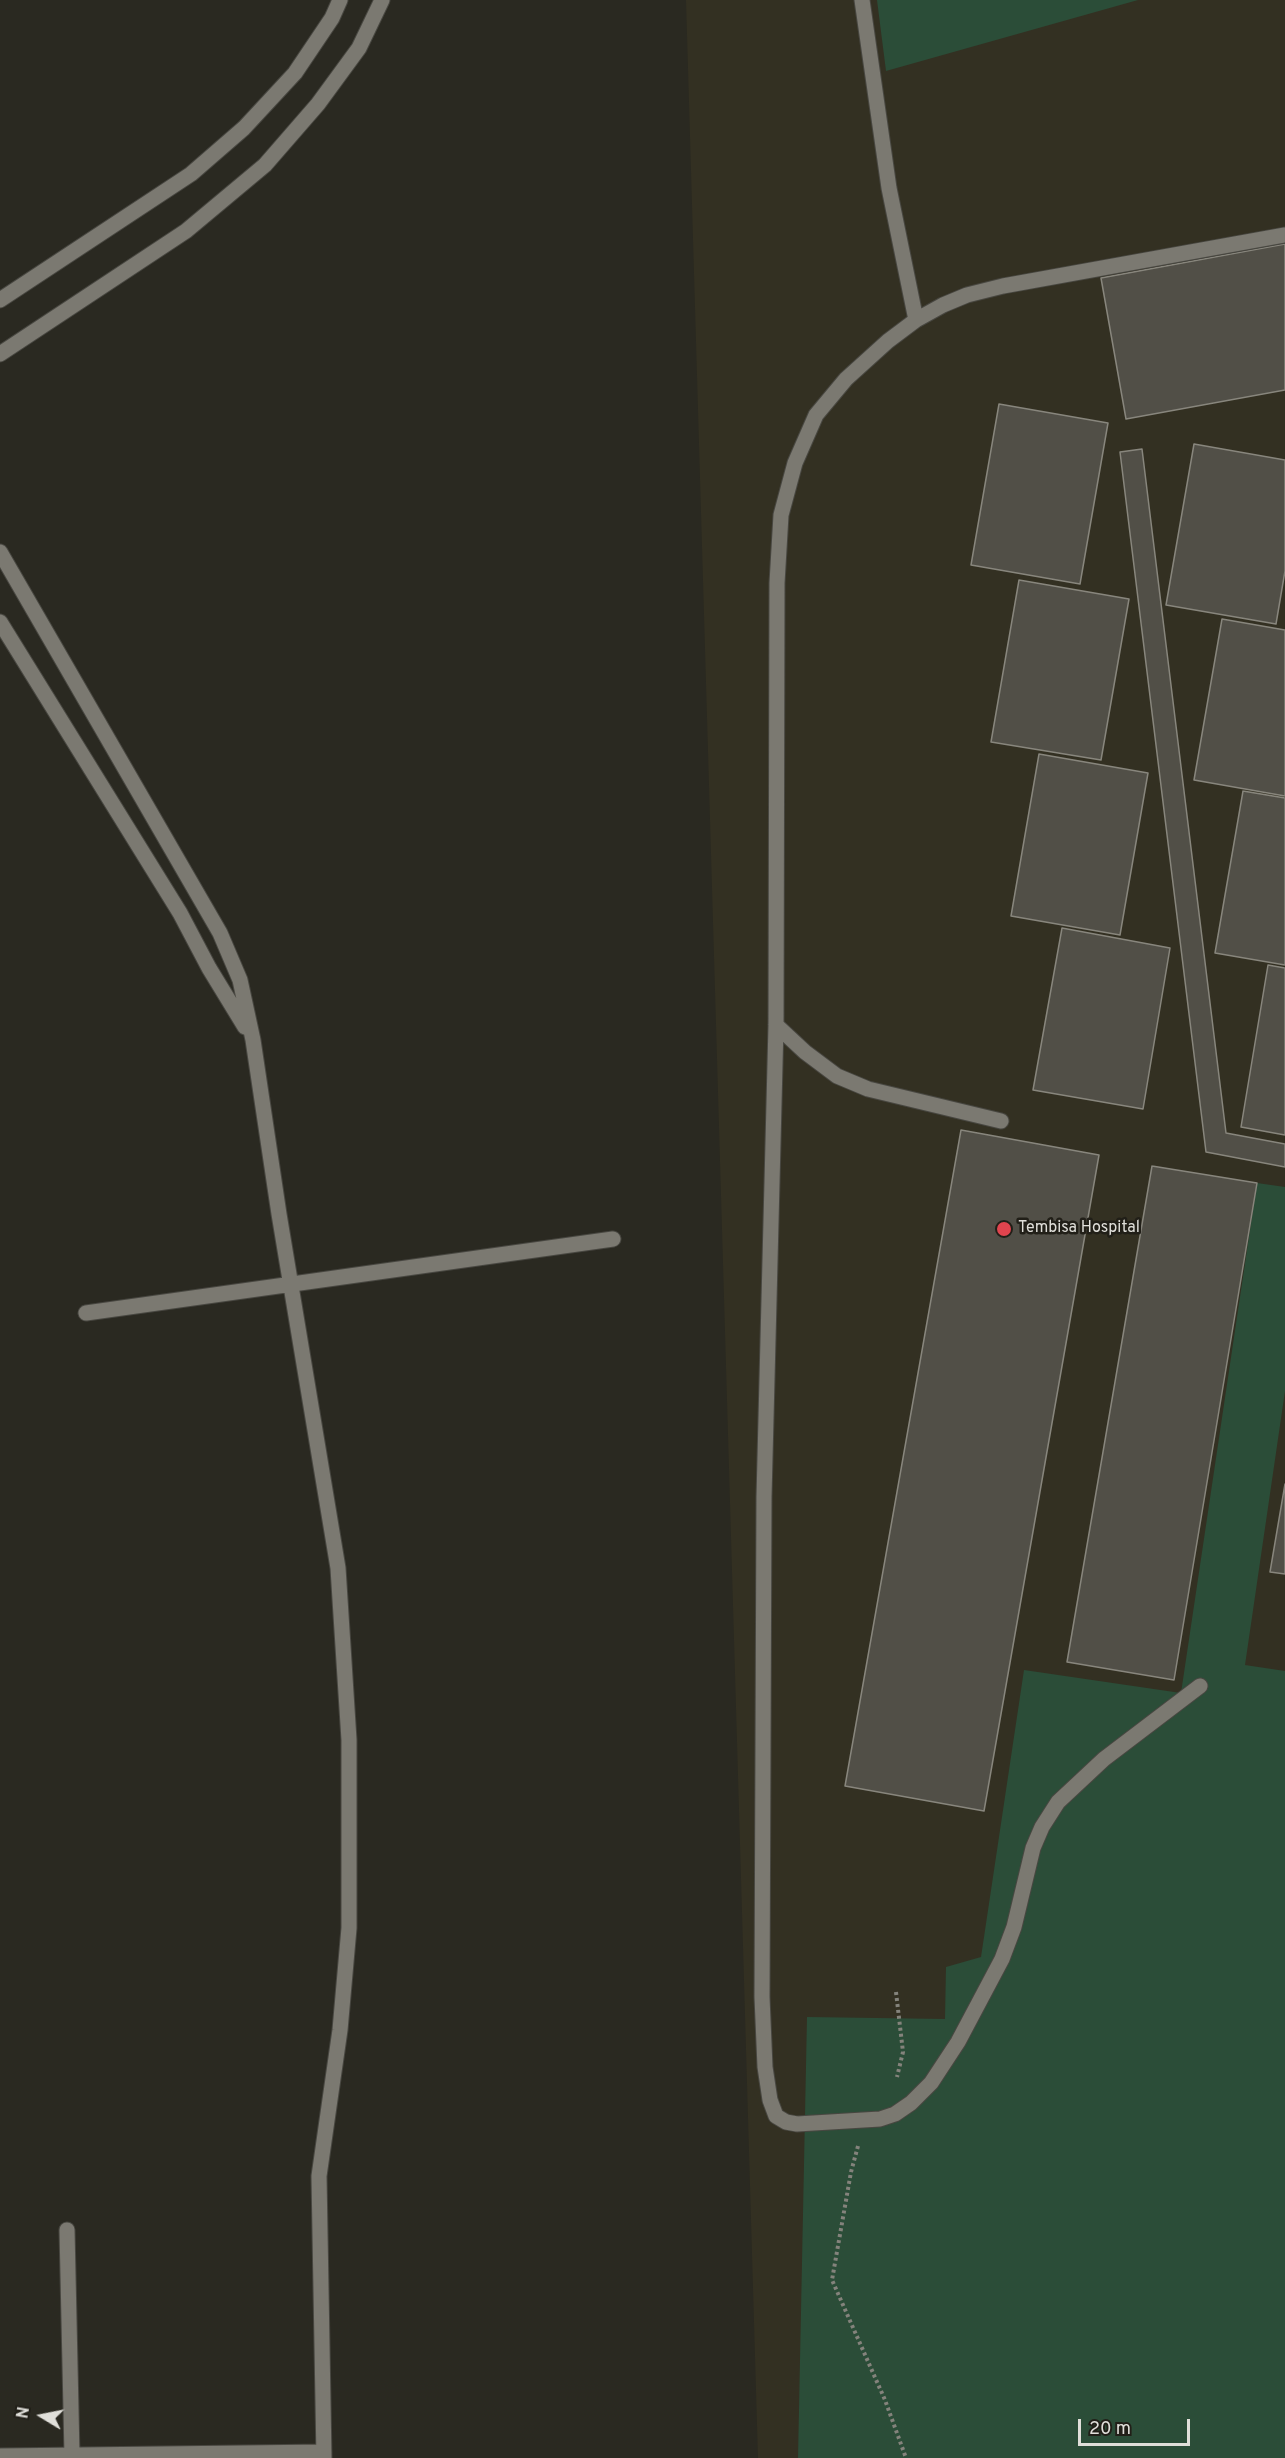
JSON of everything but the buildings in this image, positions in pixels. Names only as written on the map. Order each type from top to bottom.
[{"type":"street","points":[[0,300],[191,174],[244,128],[295,73],[332,18],[340,0]]},
{"type":"street","points":[[0,354],[186,231],[265,165],[318,104],[358,48],[382,0]]},
{"type":"street","points":[[862,0],[889,188],[916,320]]},
{"type":"street","points":[[1200,1686],[1104,1759],[1058,1803],[1042,1827],[1033,1848],[1014,1927],[1002,1959],[958,2042],[931,2083],[895,2114],[865,2121],[797,2124],[786,2122],[777,2116],[773,2109],[765,2067],[762,1997],[764,1497],[776,1025],[777,583],[781,515],[795,463],[816,415],[846,379],[888,341],[916,320],[943,305],[967,295],[1003,286],[1285,235]]},
{"type":"street","points":[[0,552],[220,933],[240,980],[253,1040],[290,1283],[338,1568],[349,1740],[349,1928],[340,2030],[319,2176],[324,2455],[0,2456]]},
{"type":"street","points":[[0,622],[180,913],[209,968],[253,1040]]},
{"type":"street","points":[[776,1025],[805,1052],[837,1076],[868,1089],[1001,1121]]},
{"type":"street","points":[[86,1314],[290,1283],[613,1239]]},
{"type":"street","points":[[67,2230],[72,2455]]},
{"type":"path","points":[[896,1992],[903,2052],[896,2083]]},
{"type":"path","points":[[865,2121],[851,2172],[832,2280],[885,2400],[906,2458]]},
{"type":"shaded area","name":"Tembisa Hospital","points":[[686,0],[1285,0],[1285,2458],[758,2458]]},
{"type":"green space","points":[[877,0],[1138,0],[886,71]]},
{"type":"green space","points":[[1257,1183],[1285,1187],[1285,1391],[1245,1665],[1285,1671],[1285,2458],[798,2458],[807,2017],[945,2019],[946,1967],[981,1957],[1024,1670],[1181,1693]]},
{"type":"place","name":"Tembisa Hospital","points":[[1004,1229]]}]
